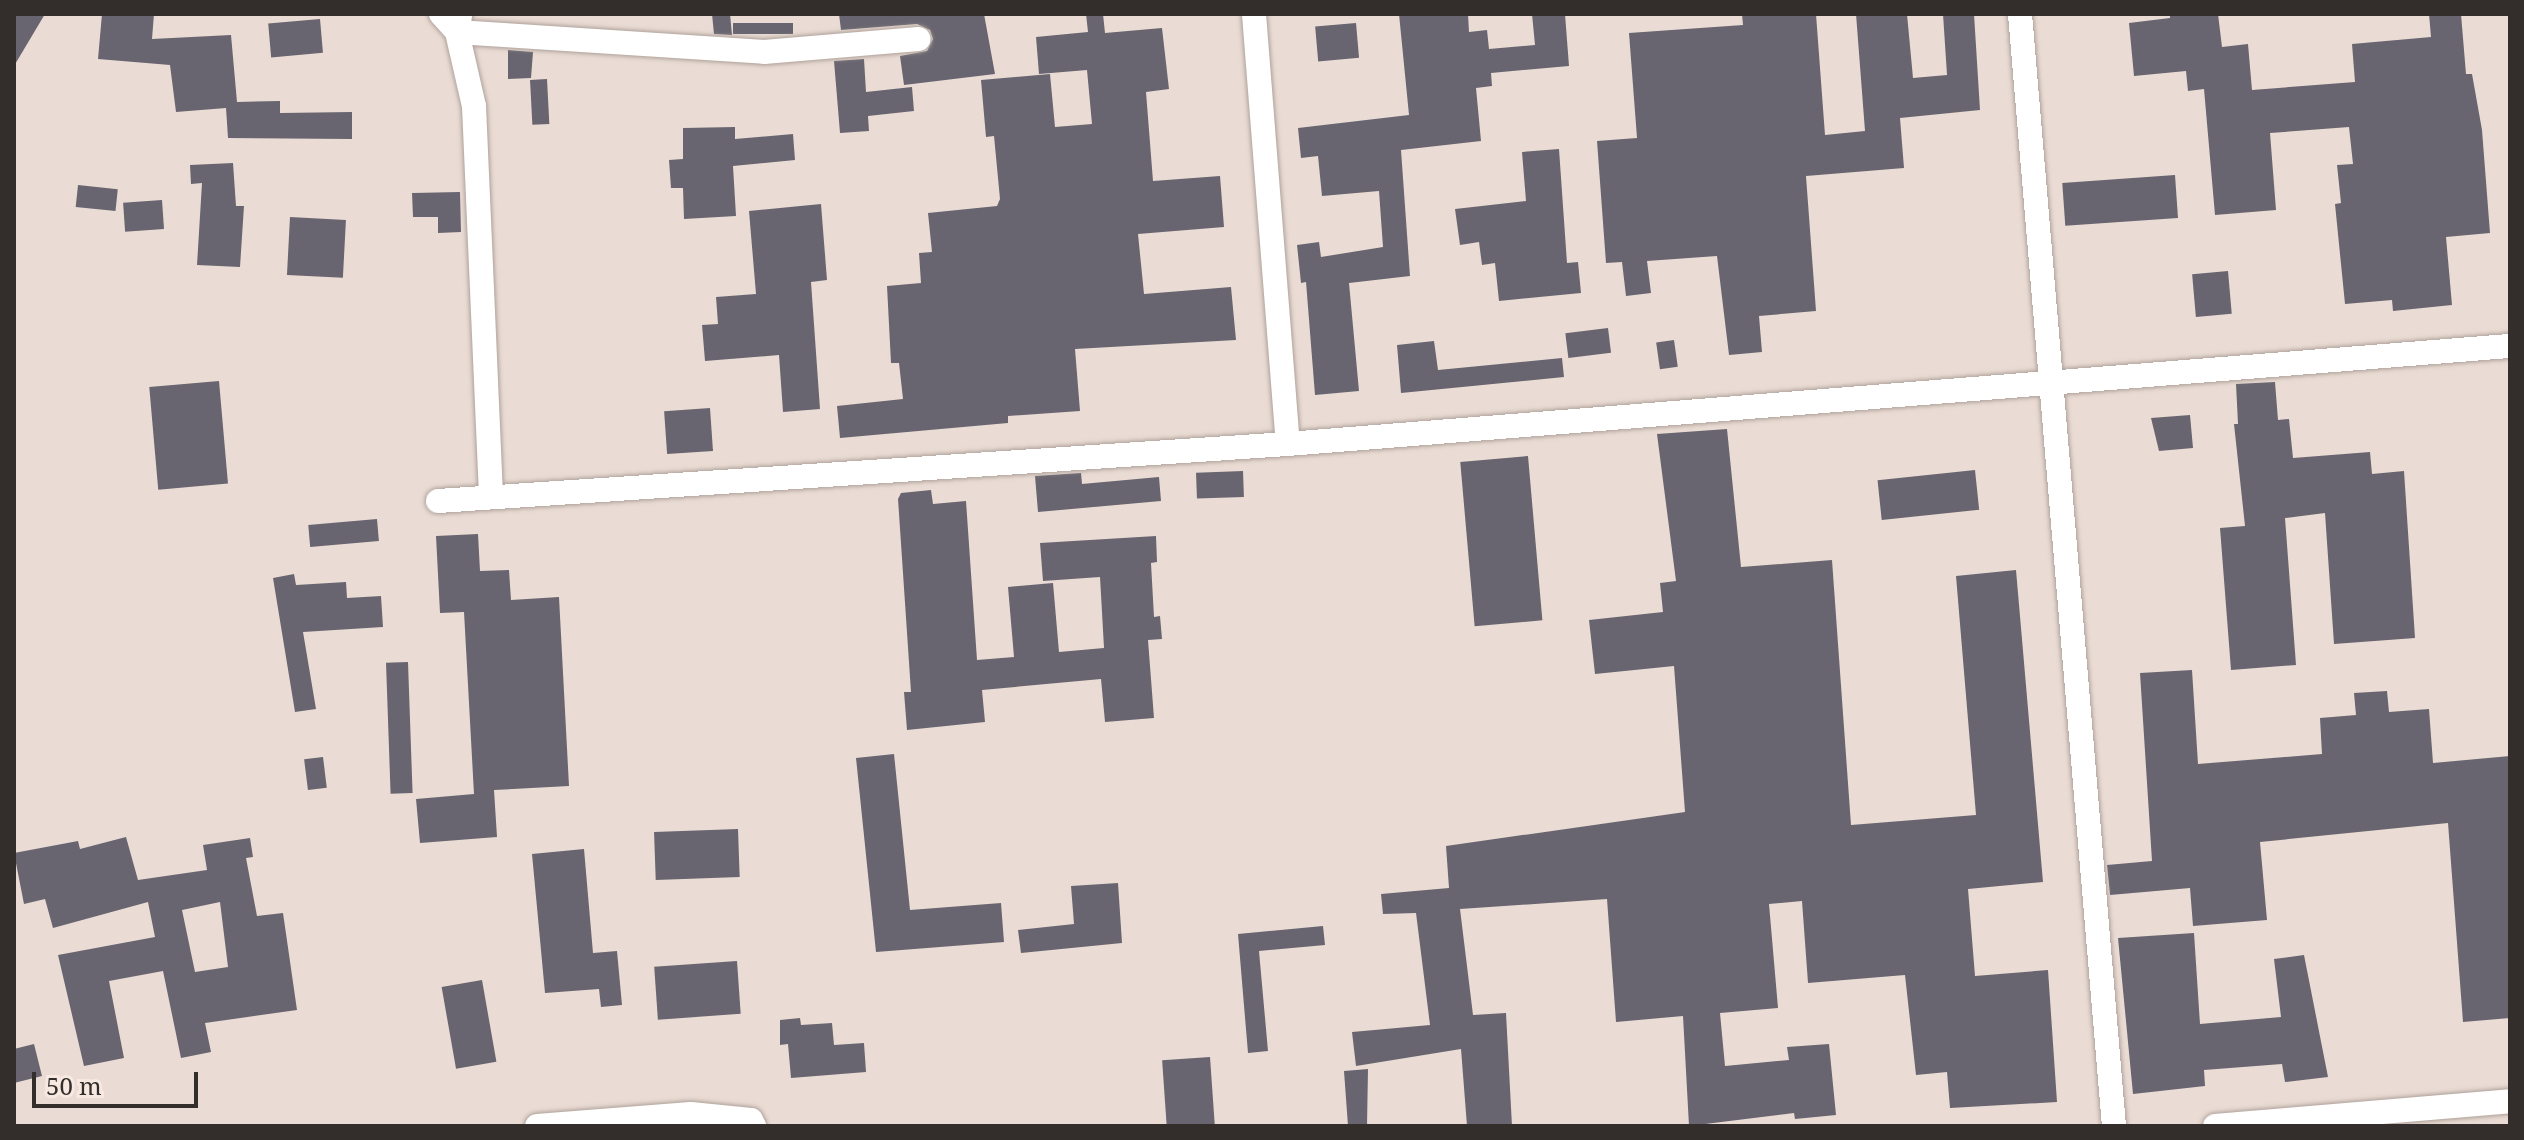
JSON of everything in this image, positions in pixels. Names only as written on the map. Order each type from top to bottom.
[{"type":"street","points":[[1254,14],[1288,444]]},
{"type":"street","points":[[2020,14],[2114,1126]]},
{"type":"street","points":[[491,497],[474,106],[453,20],[764,52],[918,39]]},
{"type":"street","points":[[438,501],[1288,444],[2510,346]]},
{"type":"street","points":[[2215,1126],[2510,1101]]},
{"type":"street","points":[[537,1126],[691,1114],[751,1120],[754,1126]]},
{"type":"building","points":[[14,14],[45,14],[14,66]]},
{"type":"building","points":[[102,14],[154,14],[152,39],[231,35],[237,102],[280,101],[280,113],[352,112],[352,139],[228,138],[226,108],[176,112],[170,65],[98,59]]},
{"type":"building","points":[[712,14],[730,14],[732,35],[714,34]]},
{"type":"building","points":[[839,14],[984,14],[995,74],[904,85],[900,56],[927,51],[933,39],[930,30],[917,24],[841,30]]},
{"type":"building","points":[[1086,14],[1103,14],[1105,33],[1162,28],[1169,89],[1146,92],[1153,181],[1220,176],[1224,227],[1138,234],[1144,294],[1231,287],[1236,340],[1075,349],[1080,411],[1008,416],[1008,423],[840,438],[837,406],[903,399],[899,363],[891,363],[887,286],[921,283],[919,253],[932,252],[928,213],[997,206],[1000,199],[994,136],[986,137],[981,80],[1050,74],[1055,127],[1092,124],[1087,70],[1039,74],[1036,37],[1088,32]]},
{"type":"building","points":[[1399,14],[1468,14],[1469,32],[1487,30],[1489,49],[1535,45],[1532,14],[1565,14],[1569,66],[1491,73],[1492,86],[1476,88],[1481,141],[1401,150],[1410,276],[1349,283],[1359,391],[1315,395],[1306,282],[1301,283],[1297,245],[1319,242],[1321,257],[1383,247],[1379,191],[1322,196],[1318,156],[1301,158],[1298,128],[1409,115]]},
{"type":"building","points":[[1742,14],[1816,14],[1825,135],[1865,131],[1856,14],[1907,14],[1913,78],[1947,75],[1943,14],[1974,14],[1980,110],[1900,118],[1904,168],[1806,176],[1816,311],[1759,316],[1762,352],[1729,355],[1717,256],[1647,261],[1651,293],[1626,296],[1622,262],[1606,263],[1597,141],[1637,138],[1629,33],[1743,25]]},
{"type":"building","points":[[2170,14],[2218,14],[2222,47],[2248,44],[2252,90],[2355,82],[2352,44],[2431,37],[2429,14],[2461,14],[2466,74],[2472,74],[2482,130],[2490,233],[2446,237],[2452,305],[2393,311],[2392,300],[2345,304],[2335,204],[2341,203],[2337,165],[2353,164],[2349,127],[2270,133],[2276,210],[2215,215],[2204,89],[2188,91],[2186,71],[2134,76],[2129,23],[2170,18]]},
{"type":"building","points":[[320,19],[323,53],[271,57],[268,24]]},
{"type":"building","points":[[733,23],[793,23],[793,34],[733,34]]},
{"type":"building","points":[[1356,23],[1359,58],[1318,61],[1315,27]]},
{"type":"building","points":[[508,50],[533,52],[531,78],[508,79]]},
{"type":"building","points":[[864,59],[866,92],[912,87],[914,111],[868,116],[869,131],[840,133],[834,61]]},
{"type":"building","points":[[547,79],[549,124],[532,125],[530,80]]},
{"type":"building","points":[[735,127],[735,139],[793,134],[795,160],[733,166],[736,216],[684,219],[683,188],[671,188],[669,160],[683,159],[683,128]]},
{"type":"building","points":[[1559,149],[1567,263],[1578,262],[1581,293],[1499,301],[1495,263],[1482,265],[1479,242],[1460,245],[1455,209],[1526,201],[1522,152]]},
{"type":"building","points":[[233,163],[236,206],[244,206],[240,267],[197,265],[202,183],[191,184],[190,165]]},
{"type":"building","points":[[2175,175],[2178,218],[2065,226],[2062,183]]},
{"type":"building","points":[[78,185],[118,189],[115,211],[76,207]]},
{"type":"building","points":[[460,192],[461,232],[438,233],[438,217],[413,217],[412,193]]},
{"type":"building","points":[[162,200],[164,229],[125,232],[123,203]]},
{"type":"building","points":[[821,204],[827,280],[811,282],[820,409],[783,412],[779,355],[705,361],[702,325],[718,324],[716,297],[756,294],[749,211]]},
{"type":"building","points":[[290,217],[346,220],[343,278],[287,275]]},
{"type":"building","points":[[2228,271],[2232,314],[2196,317],[2192,274]]},
{"type":"building","points":[[1608,328],[1611,353],[1568,358],[1565,333]]},
{"type":"building","points":[[1674,340],[1678,367],[1660,369],[1656,343]]},
{"type":"building","points":[[1434,341],[1438,370],[1562,358],[1564,377],[1401,393],[1397,345]]},
{"type":"building","points":[[219,381],[228,484],[158,490],[149,387]]},
{"type":"building","points":[[2275,382],[2278,420],[2289,419],[2293,458],[2370,452],[2372,474],[2404,471],[2415,638],[2334,644],[2325,513],[2285,518],[2296,665],[2231,670],[2220,528],[2245,526],[2234,424],[2238,424],[2236,384]]},
{"type":"building","points":[[710,408],[713,451],[667,454],[664,411]]},
{"type":"building","points":[[2190,415],[2193,448],[2159,451],[2151,418]]},
{"type":"building","points":[[1727,429],[1741,567],[1832,560],[1851,825],[1976,815],[1956,576],[2016,570],[2043,882],[1968,889],[1975,976],[2048,970],[2057,1102],[1950,1108],[1947,1072],[1916,1075],[1905,975],[1808,983],[1802,901],[1769,904],[1778,1008],[1720,1013],[1725,1066],[1789,1060],[1787,1047],[1829,1044],[1836,1115],[1795,1119],[1794,1113],[1689,1126],[1683,1016],[1616,1022],[1607,899],[1460,909],[1473,1015],[1506,1013],[1512,1126],[1467,1126],[1461,1049],[1356,1066],[1352,1032],[1430,1025],[1416,913],[1383,914],[1381,894],[1449,888],[1446,846],[1685,812],[1674,666],[1595,674],[1589,620],[1663,612],[1660,583],[1676,581],[1657,434]]},
{"type":"building","points":[[1528,456],[1542,620],[1475,626],[1460,462]]},
{"type":"building","points":[[1975,470],[1979,510],[1882,520],[1878,480]]},
{"type":"building","points":[[1243,471],[1244,497],[1197,499],[1196,473]]},
{"type":"building","points":[[1081,473],[1082,484],[1159,477],[1161,501],[1038,512],[1035,476]]},
{"type":"building","points":[[931,490],[933,504],[966,501],[977,660],[1014,657],[1008,587],[1053,583],[1059,652],[1104,648],[1100,577],[1043,581],[1040,543],[1156,536],[1157,562],[1151,563],[1154,617],[1160,616],[1162,639],[1148,640],[1154,718],[1105,722],[1101,679],[982,690],[985,722],[907,730],[904,692],[911,692],[898,499],[901,493]]},
{"type":"building","points":[[377,519],[379,541],[310,547],[308,525]]},
{"type":"building","points":[[478,534],[480,571],[509,570],[511,600],[559,597],[569,786],[494,790],[497,837],[420,843],[416,799],[474,794],[464,612],[440,613],[436,536]]},
{"type":"building","points":[[294,574],[296,585],[346,582],[347,598],[381,596],[383,627],[303,632],[316,709],[295,712],[273,578]]},
{"type":"building","points":[[408,662],[413,793],[391,794],[386,663]]},
{"type":"building","points":[[2192,670],[2198,764],[2322,754],[2320,718],[2356,715],[2354,693],[2387,691],[2389,712],[2429,709],[2433,763],[2510,756],[2510,1018],[2463,1022],[2448,823],[2260,842],[2267,920],[2193,926],[2190,888],[2110,895],[2107,865],[2152,861],[2140,673]]},
{"type":"building","points":[[894,754],[910,910],[1001,903],[1004,942],[876,952],[856,758]]},
{"type":"building","points":[[323,757],[327,788],[308,790],[304,759]]},
{"type":"building","points":[[738,829],[740,877],[656,880],[654,832]]},
{"type":"building","points":[[126,837],[138,880],[207,870],[203,845],[250,838],[253,857],[246,858],[257,916],[283,913],[297,1010],[205,1023],[211,1052],[181,1058],[163,971],[109,981],[124,1058],[84,1066],[58,955],[155,937],[148,902],[53,928],[45,899],[24,904],[14,853],[78,841],[80,849]],"holes":[[[220,902],[228,967],[195,972],[182,910]]]},
{"type":"building","points":[[584,849],[593,953],[617,951],[622,1005],[601,1007],[599,989],[545,993],[532,854]]},
{"type":"building","points":[[1118,883],[1122,943],[1021,953],[1018,930],[1074,924],[1071,886]]},
{"type":"building","points":[[1323,926],[1325,945],[1259,951],[1268,1051],[1248,1053],[1238,934]]},
{"type":"building","points":[[2194,933],[2200,1024],[2281,1017],[2274,959],[2304,955],[2328,1077],[2285,1082],[2282,1064],[2204,1070],[2205,1086],[2133,1094],[2118,938]]},
{"type":"building","points":[[737,961],[741,1014],[658,1020],[654,967]]},
{"type":"building","points":[[482,980],[496,1062],[456,1069],[442,987]]},
{"type":"building","points":[[800,1018],[801,1025],[832,1023],[834,1045],[864,1043],[866,1072],[791,1078],[788,1044],[780,1045],[780,1020]]},
{"type":"building","points":[[34,1044],[42,1076],[14,1083],[14,1049]]},
{"type":"building","points":[[1210,1057],[1215,1126],[1167,1126],[1162,1060]]},
{"type":"building","points":[[1368,1069],[1367,1126],[1348,1126],[1344,1071]]}]
